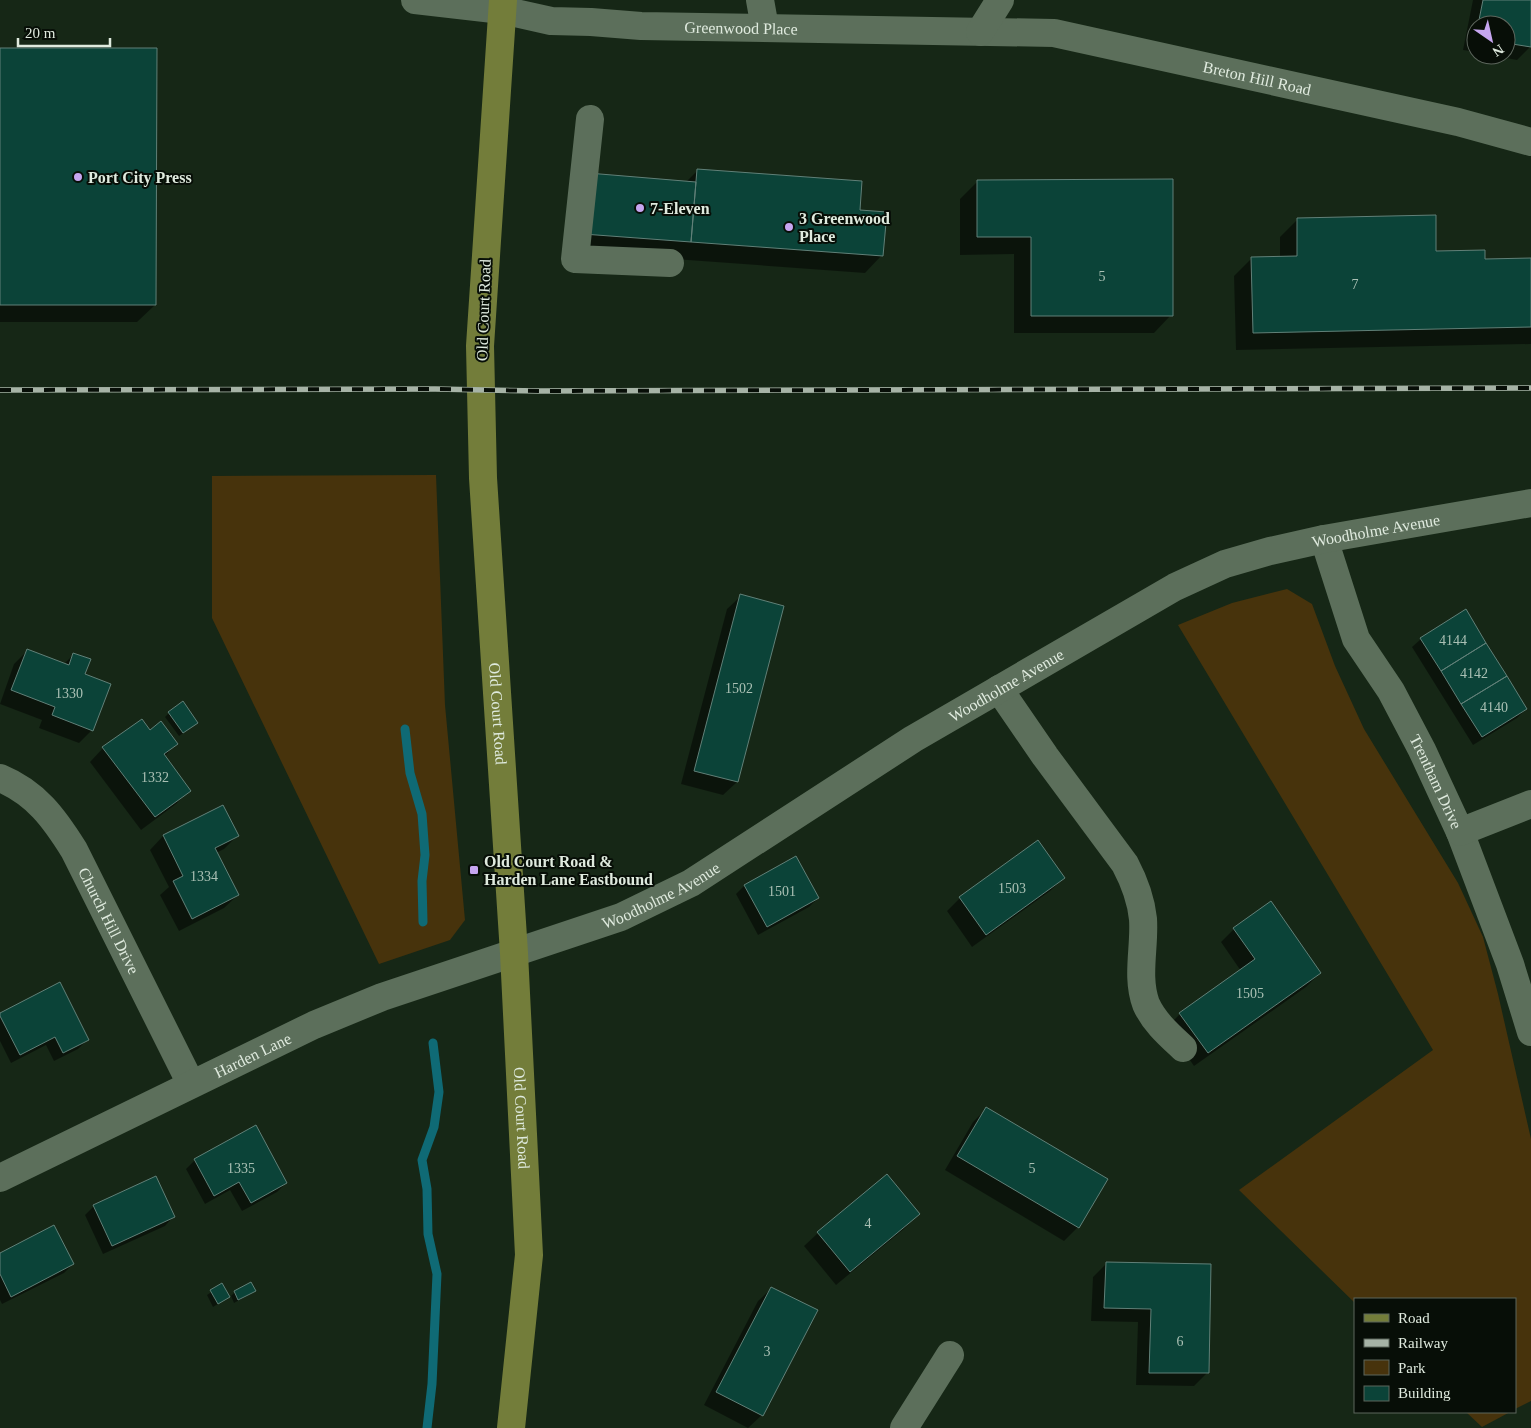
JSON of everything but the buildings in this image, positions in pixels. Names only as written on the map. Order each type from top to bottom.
[{"type":"main road","name":"Old Court Road","points":[[503,5],[480,346],[483,478],[514,953],[529,1255],[511,1428]]},
{"type":"street","name":"Greenwood Place","points":[[415,0],[503,5],[552,21],[641,26],[980,32]]},
{"type":"street","points":[[760,0],[765,28]]},
{"type":"street","points":[[980,32],[1000,0]]},
{"type":"street","name":"Breton Hill Road","points":[[980,32],[1054,33],[1458,122],[1531,142]]},
{"type":"street","points":[[590,119],[575,260],[670,263]]},
{"type":"street","name":"Woodholme Avenue","points":[[514,953],[622,917],[691,884],[913,739],[1175,587],[1225,564],[1270,551],[1324,539],[1531,503]]},
{"type":"street","name":"Trentham Drive","points":[[1324,539],[1356,639],[1391,691],[1422,750],[1460,832],[1510,964],[1531,1032]]},
{"type":"street","points":[[999,689],[1045,756],[1126,864],[1140,900],[1143,920],[1142,982],[1146,1004],[1160,1027],[1183,1048]]},
{"type":"street","name":"Church Hill Drive","points":[[0,778],[12,783],[38,801],[56,822],[74,850],[191,1084]]},
{"type":"street","points":[[1460,832],[1531,804]]},
{"type":"street","name":"Harden Lane","points":[[0,1178],[314,1025],[374,1000],[514,953]]},
{"type":"street","points":[[904,1428],[950,1355]]},
{"type":"green space","points":[[436,475],[445,705],[465,920],[450,940],[379,964],[212,618],[212,476]]},
{"type":"green space","points":[[1287,589],[1312,604],[1335,666],[1364,729],[1458,883],[1483,937],[1531,1139],[1531,1401],[1516,1408],[1516,1298],[1354,1298],[1354,1302],[1239,1190],[1433,1050],[1178,625],[1232,603]]},
{"type":"green space","points":[[1467,1413],[1508,1413],[1482,1427]]},
{"type":"waterway","points":[[405,729],[410,773],[422,814],[425,855],[422,881],[423,922]]},
{"type":"waterway","points":[[427,1428],[432,1384],[437,1274],[428,1234],[427,1189],[422,1160],[434,1127],[439,1092],[433,1043]]},
{"type":"railway","points":[[0,390],[435,389],[539,391],[1531,388]]},
{"type":"place","name":"Port City Press","points":[[78,177]]},
{"type":"place","name":"7-Eleven","points":[[640,208]]},
{"type":"place","name":"3 Greenwood Place","points":[[789,227]]},
{"type":"place","name":"Old Court Road & Harden Lane Eastbound","points":[[474,870]]}]
